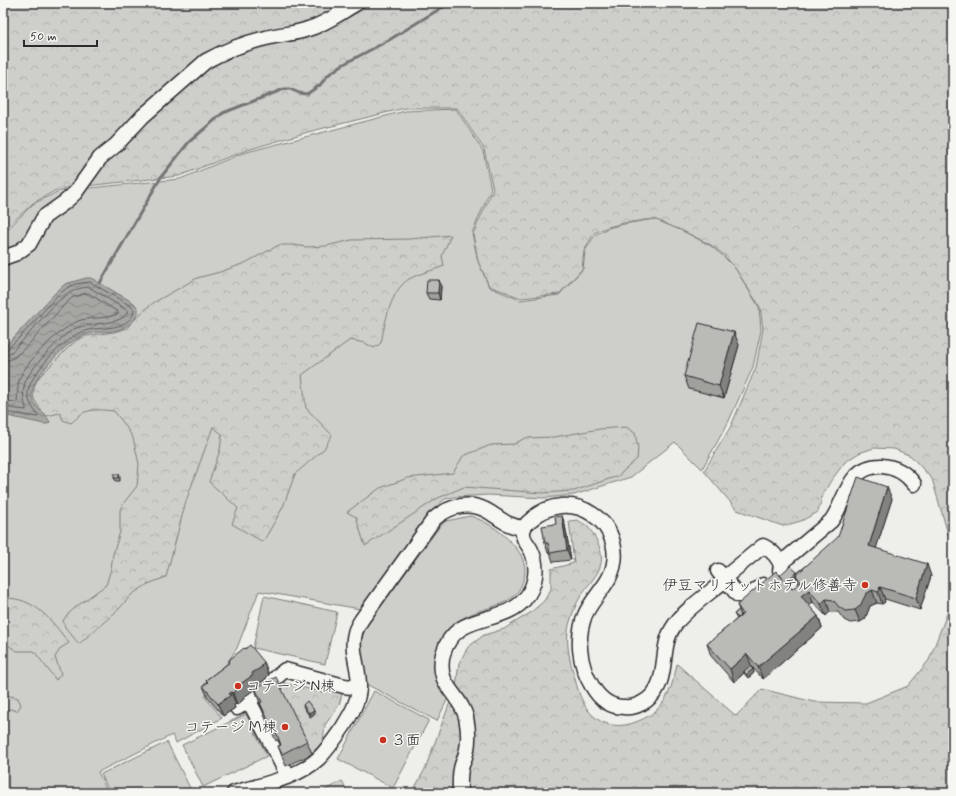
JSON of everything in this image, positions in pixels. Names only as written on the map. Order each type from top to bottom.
[{"type":"street","points":[[3,258],[17,253],[29,244],[44,217],[75,193],[100,158],[116,145],[142,116],[206,61],[241,45],[266,38],[307,30],[321,25],[357,3]]},
{"type":"street","points":[[780,563],[831,521],[837,513],[844,494],[853,479],[862,472],[879,466],[890,467],[906,475],[914,484]]},
{"type":"street","points":[[234,793],[288,776],[309,766],[324,752],[354,710],[358,695],[359,688],[354,652],[355,631],[434,519],[448,509],[456,506],[474,506],[490,513],[503,522],[524,528]]},
{"type":"street","points":[[460,793],[461,772],[467,750],[467,723],[463,709],[448,689],[444,677],[442,665],[444,653],[452,636],[462,628],[473,622],[513,609],[525,599],[535,578],[535,563],[530,548],[524,538],[523,531],[530,521],[545,510],[563,506],[572,506],[590,512],[600,520],[609,531],[614,549],[613,567],[608,580],[594,598],[585,614],[581,630],[580,646],[582,662],[591,684],[604,701],[617,706],[637,706],[653,694],[662,677],[667,642],[675,623],[722,576],[763,546],[774,553],[782,568],[749,596],[738,595],[722,576]]},
{"type":"street","points":[[288,776],[243,705],[285,670],[344,686],[359,688]]},
{"type":"green space","points":[[3,3],[953,3],[953,551],[932,479],[911,456],[894,449],[874,448],[859,453],[845,462],[830,482],[822,497],[818,512],[801,521],[783,526],[737,510],[704,471],[731,426],[756,367],[763,329],[760,307],[735,268],[724,255],[711,245],[654,219],[624,223],[608,227],[594,233],[584,251],[582,269],[559,294],[521,298],[489,286],[478,261],[473,234],[493,189],[484,149],[457,108],[405,108],[308,132],[244,151],[179,176],[58,189],[33,203],[3,231]]},
{"type":"green space","points":[[456,109],[483,151],[491,189],[472,233],[478,261],[489,287],[520,300],[559,295],[583,269],[585,251],[595,235],[608,228],[654,219],[683,231],[711,246],[735,268],[759,307],[761,330],[753,367],[728,423],[702,469],[675,442],[631,477],[574,495],[544,498],[488,495],[445,499],[427,515],[360,609],[259,591],[237,648],[205,697],[222,718],[176,743],[172,735],[98,772],[108,793],[3,793],[3,234],[33,204],[59,191],[180,179],[243,153],[405,111]]},
{"type":"green space","points":[[451,235],[442,256],[444,266],[409,279],[397,291],[389,308],[381,343],[374,348],[365,343],[350,340],[302,375],[306,408],[332,435],[324,449],[295,474],[283,507],[263,542],[232,524],[238,508],[209,482],[220,450],[222,434],[213,427],[186,501],[166,577],[148,584],[131,595],[119,609],[79,644],[65,627],[63,621],[66,616],[77,606],[106,585],[120,532],[120,510],[137,486],[139,464],[133,438],[114,411],[97,410],[85,412],[71,423],[63,420],[60,413],[47,416],[34,399],[33,393],[39,377],[77,340],[86,336],[114,332],[127,328],[153,303],[197,278],[245,263],[279,245],[306,247],[326,246],[352,240],[410,239]]},
{"type":"green space","points":[[626,427],[635,433],[638,448],[637,459],[618,476],[574,491],[542,493],[464,487],[438,498],[365,546],[356,517],[347,512],[380,488],[408,478],[453,473],[463,456],[491,445],[514,444],[525,438],[554,437],[600,429]]},
{"type":"green space","points":[[470,516],[490,525],[513,544],[523,559],[525,574],[520,588],[507,601],[471,614],[462,619],[448,631],[442,641],[438,653],[436,670],[439,684],[448,698],[437,721],[364,683],[361,653],[362,639],[368,624],[440,526],[446,521]]},
{"type":"green space","points":[[578,520],[586,525],[592,532],[598,542],[602,558],[598,572],[580,597],[569,625],[568,638],[571,666],[577,688],[587,709],[592,715],[604,723],[611,725],[625,725],[633,723],[644,719],[659,708],[669,693],[677,664],[736,716],[762,689],[814,702],[866,703],[908,686],[929,660],[953,598],[953,793],[412,793],[425,769],[456,686],[459,663],[468,647],[484,635],[504,629],[530,613],[544,601],[551,589],[551,569],[574,563],[569,521]]},
{"type":"green space","points":[[264,596],[337,612],[325,664],[253,648]]},
{"type":"green space","points":[[3,598],[24,601],[33,606],[49,618],[69,643],[61,648],[55,657],[61,674],[56,680],[34,651],[17,651],[3,642]]},
{"type":"green space","points":[[280,678],[284,683],[326,693],[328,688],[343,690],[339,705],[325,725],[323,742],[312,753],[281,689],[259,700]]},
{"type":"green space","name":"３面","points":[[374,691],[429,720],[393,788],[338,759]]},
{"type":"green space","points":[[3,694],[18,698],[21,705],[17,711],[10,709],[3,711]]},
{"type":"green space","points":[[246,714],[267,756],[203,787],[182,745]]},
{"type":"green space","points":[[167,742],[191,790],[184,793],[110,793],[101,774]]},
{"type":"green space","points":[[342,781],[348,793],[319,793]]},
{"type":"water","points":[[91,278],[134,303],[138,308],[138,314],[131,322],[117,330],[86,334],[78,338],[67,346],[46,367],[36,380],[32,398],[34,403],[50,422],[48,424],[3,415],[3,348],[65,284]]},
{"type":"building","points":[[427,280],[439,280],[438,293],[426,293]]},
{"type":"building","points":[[699,323],[734,332],[719,386],[684,376]]},
{"type":"building","points":[[114,474],[119,474],[119,478],[114,478]]},
{"type":"building","name":"伊豆マリオットホテル修善寺","points":[[858,477],[887,487],[869,546],[927,564],[916,598],[880,587],[878,592],[872,590],[866,594],[860,606],[855,610],[845,611],[833,600],[826,599],[821,604],[809,590],[801,596],[818,616],[758,667],[747,654],[730,669],[707,644],[743,614],[737,605],[776,571],[792,589],[801,582],[796,575],[838,537]]},
{"type":"building","points":[[562,516],[567,550],[550,553],[548,543],[545,543],[542,526],[556,524],[555,517]]},
{"type":"building","points":[[790,566],[797,572],[786,582],[780,575]]},
{"type":"building","points":[[739,610],[741,616],[738,618],[734,614]]},
{"type":"building","points":[[250,645],[264,662],[261,666],[262,667],[252,673],[253,675],[239,685],[240,687],[233,693],[231,692],[229,694],[231,695],[218,704],[203,686],[208,682],[206,680],[230,662],[229,660],[244,648],[245,649]]},
{"type":"building","points":[[750,666],[753,669],[746,675],[744,671]]},
{"type":"building","name":"コテージ M棟","points":[[276,677],[307,741],[282,754],[278,746],[281,745],[274,727],[272,728],[260,703],[262,702],[255,688]]},
{"type":"building","points":[[307,701],[314,710],[309,713],[303,705]]},
{"type":"waterway","points":[[100,283],[161,177],[189,142],[223,113],[284,89],[290,89],[299,93],[307,94],[320,85],[328,75],[342,65],[389,40],[441,8],[453,3]]},
{"type":"place","name":"伊豆マリオットホテル修善寺","points":[[865,585]]},
{"type":"place","name":"コテージ N棟","points":[[238,686]]},
{"type":"place","name":"コテージ M棟","points":[[285,727]]},
{"type":"place","name":"３面","points":[[383,740]]}]
